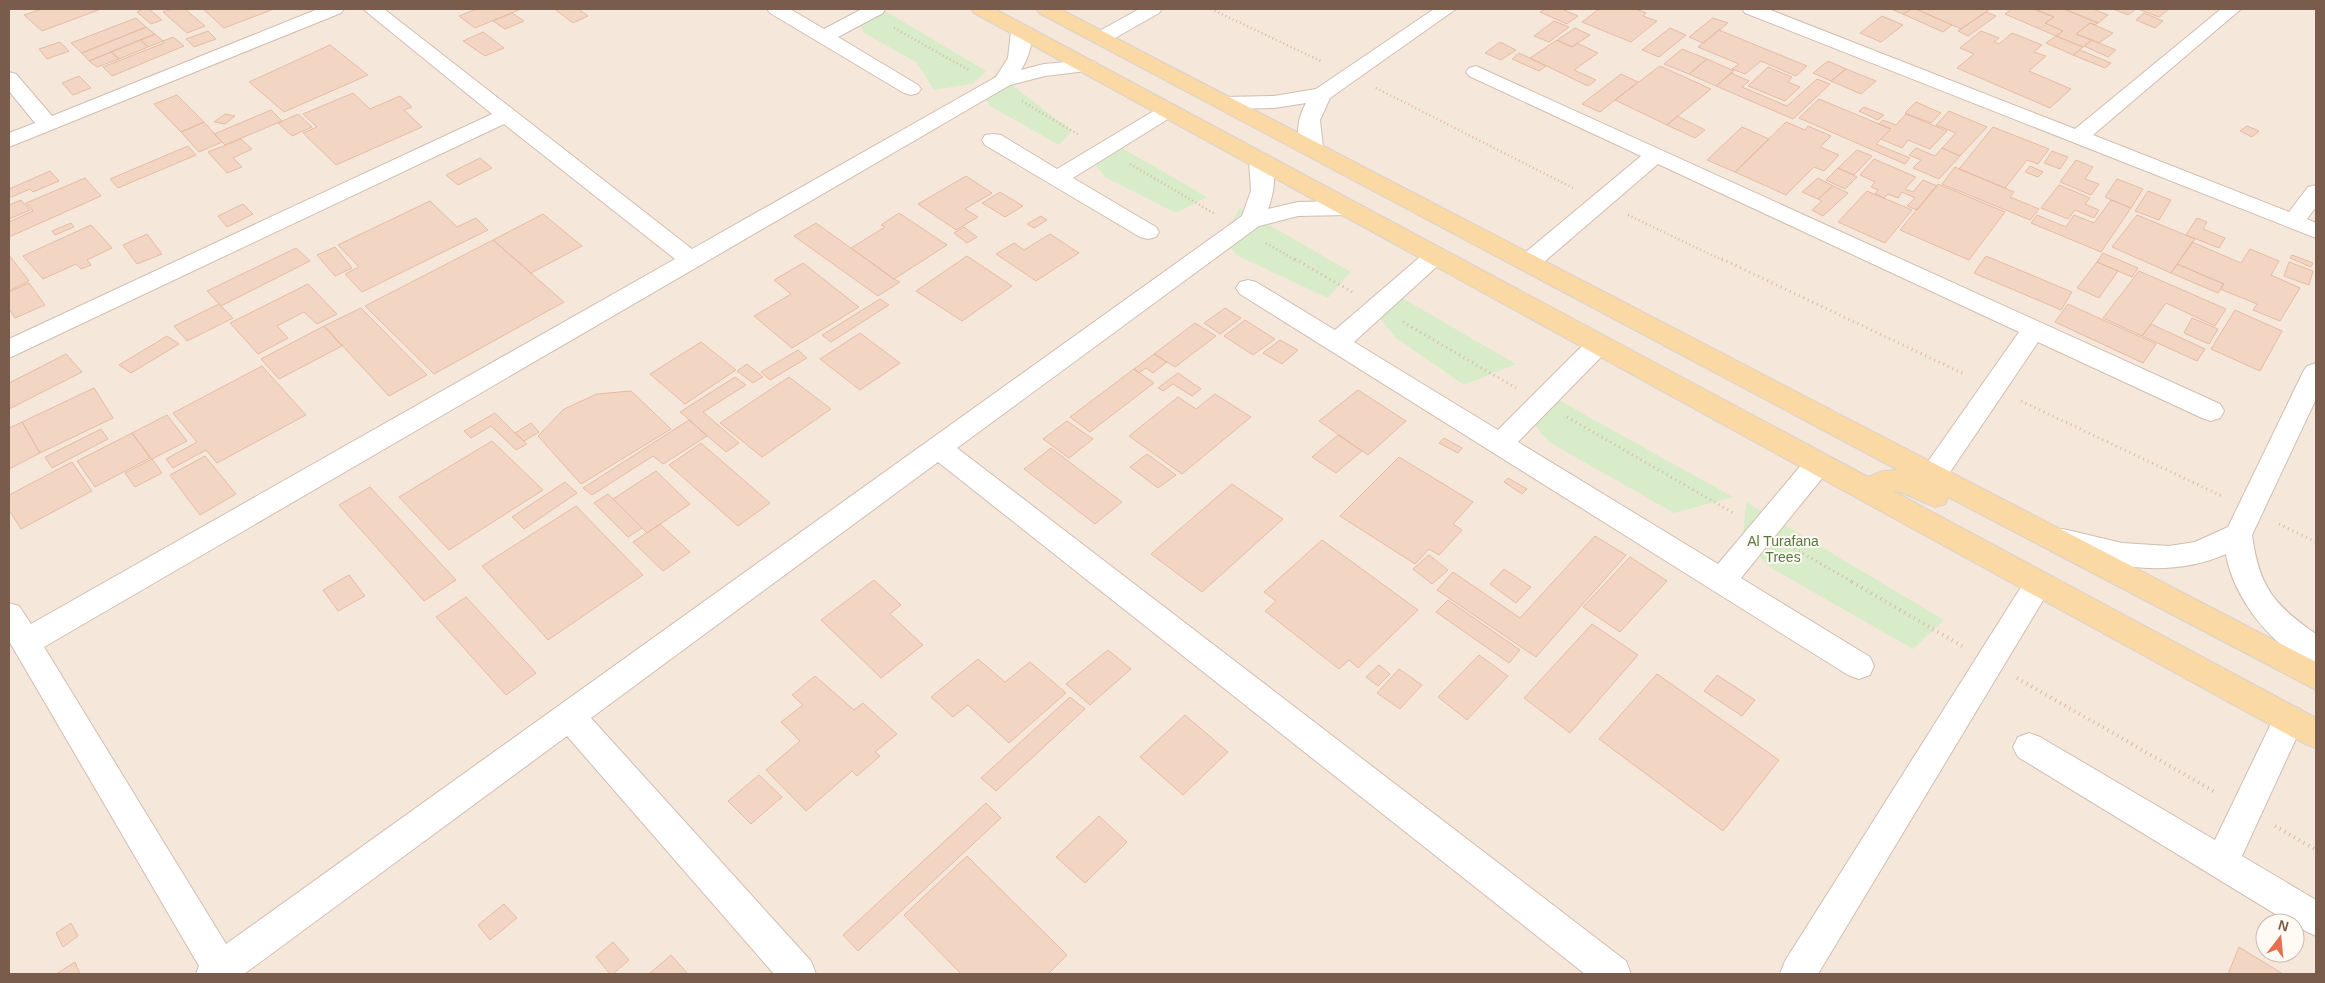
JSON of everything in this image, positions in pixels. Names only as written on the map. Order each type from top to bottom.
[{"type":"main road","points":[[982,9],[2038,584],[2303,726]]},
{"type":"main road","points":[[1046,9],[1529,262],[1932,477],[2316,677]]},
{"type":"main road","points":[[1876,495],[1876,486],[1883,480],[1895,480],[1992,521],[2038,532]]},
{"type":"street","points":[[9,141],[334,9]]},
{"type":"street","points":[[372,9],[691,260]]},
{"type":"street","points":[[777,9],[911,89]]},
{"type":"street","points":[[1101,38],[1152,9]]},
{"type":"street","points":[[1312,148],[1308,126],[1315,104],[1322,94],[1446,9]]},
{"type":"street","points":[[2078,137],[2232,9]]},
{"type":"street","points":[[824,37],[872,11]]},
{"type":"street","points":[[1767,11],[2316,232]]},
{"type":"street","points":[[999,83],[1019,56],[1022,43],[1021,31]]},
{"type":"street","points":[[26,642],[999,83],[1044,70],[1088,66]]},
{"type":"street","points":[[1476,72],[2210,411]]},
{"type":"street","points":[[9,78],[48,125]]},
{"type":"street","points":[[1224,103],[1274,102],[1322,94]]},
{"type":"street","points":[[1058,178],[1169,110]]},
{"type":"street","points":[[9,349],[506,115]]},
{"type":"street","points":[[993,140],[1148,232]]},
{"type":"street","points":[[1529,262],[1656,155]]},
{"type":"street","points":[[9,615],[217,972],[1246,224],[1259,205],[1263,190],[1264,175],[1260,160]]},
{"type":"street","points":[[2293,222],[2316,192]]},
{"type":"street","points":[[1246,224],[1298,209],[1348,208]]},
{"type":"street","points":[[1337,343],[1436,255]]},
{"type":"street","points":[[1248,288],[1860,666]]},
{"type":"street","points":[[1932,477],[2034,329]]},
{"type":"street","points":[[1500,444],[1599,344]]},
{"type":"street","points":[[2316,372],[2238,535],[2239,556],[2253,595],[2272,616],[2316,651]]},
{"type":"street","points":[[938,448],[1613,974]]},
{"type":"street","points":[[1721,581],[1818,464]]},
{"type":"street","points":[[2038,532],[2121,554],[2152,557],[2184,556],[2212,548],[2238,535]]},
{"type":"street","points":[[1798,974],[1992,663],[2038,584]]},
{"type":"street","points":[[569,716],[798,974]]},
{"type":"street","points":[[2222,863],[2246,810],[2303,726]]},
{"type":"street","points":[[2029,747],[2316,920]]},
{"type":"path","points":[[1211,9],[1350,75],[1600,202],[2316,542]]},
{"type":"path","points":[[872,11],[999,83],[1104,150],[1246,224],[1377,307],[2316,850]]},
{"type":"shaded area","points":[[9,9],[2316,9],[2316,974],[9,974]]},
{"type":"green space","points":[[867,9],[882,9],[986,71],[972,84],[934,90],[916,62],[864,33],[857,20]]},
{"type":"green space","points":[[996,73],[1072,131],[1059,145],[990,106],[982,92]]},
{"type":"green space","points":[[1108,140],[1207,197],[1176,213],[1105,177],[1092,161]]},
{"type":"green space","points":[[1240,208],[1351,272],[1328,298],[1236,255],[1223,235]]},
{"type":"green space","points":[[1390,291],[1516,364],[1464,385],[1396,338],[1380,318]]},
{"type":"green space","name":"Al Turafana Trees","points":[[1537,388],[1733,497],[1674,513],[1549,442],[1530,419]]},
{"type":"green space","name":"Al Turafana Trees","points":[[1746,502],[1944,620],[1913,649],[1768,566],[1743,538]]},
{"type":"building","points":[[42,9],[101,9],[42,31],[24,15]]},
{"type":"building","points":[[149,9],[162,20],[151,24],[137,12]]},
{"type":"building","points":[[172,9],[185,9],[205,26],[187,33],[163,12]]},
{"type":"building","points":[[203,9],[274,9],[224,28]]},
{"type":"building","points":[[477,9],[521,9],[475,28],[459,16]]},
{"type":"building","points":[[578,9],[588,16],[573,23],[556,10]]},
{"type":"building","points":[[1545,9],[1562,9],[1578,16],[1567,24],[1540,12]]},
{"type":"building","points":[[1599,9],[1636,9],[1646,13],[1643,16],[1657,21],[1631,42],[1582,22]]},
{"type":"building","points":[[1891,9],[1912,9],[1903,14]]},
{"type":"building","points":[[1912,9],[1952,25],[1943,32],[1903,14]]},
{"type":"building","points":[[1916,9],[1990,9],[1961,29]]},
{"type":"building","points":[[2012,9],[2033,9],[2054,17],[2045,23],[2063,31],[2056,36],[2005,14]]},
{"type":"building","points":[[2064,9],[2098,23],[2095,25],[2090,23],[2076,34],[2092,40],[2083,47],[2056,36],[2063,31],[2045,23],[2054,17],[2038,10]]},
{"type":"building","points":[[2064,9],[2093,9],[2108,15],[2098,23]]},
{"type":"building","points":[[2113,9],[2136,9],[2128,15]]},
{"type":"building","points":[[2138,9],[2169,9],[2159,17]]},
{"type":"building","points":[[1986,12],[1996,16],[1968,36],[1958,31]]},
{"type":"building","points":[[512,13],[524,21],[505,29],[493,21]]},
{"type":"building","points":[[2144,13],[2163,21],[2155,28],[2136,20]]},
{"type":"building","points":[[1882,16],[1903,25],[1881,42],[1860,33]]},
{"type":"building","points":[[136,18],[146,27],[82,53],[71,43]]},
{"type":"building","points":[[1713,18],[1728,23],[1703,43],[1689,37]]},
{"type":"building","points":[[1554,21],[1569,27],[1549,42],[1534,36]]},
{"type":"building","points":[[2090,23],[2113,33],[2099,43],[2076,34]]},
{"type":"building","points":[[146,27],[155,34],[89,61],[82,53]]},
{"type":"building","points":[[1575,28],[1590,35],[1572,47],[1557,40]]},
{"type":"building","points":[[1670,28],[1686,35],[1659,57],[1642,50]]},
{"type":"building","points":[[1719,30],[1807,66],[1796,76],[1761,61],[1745,74],[1732,69],[1739,64],[1698,47]]},
{"type":"building","points":[[208,31],[216,39],[194,47],[186,39]]},
{"type":"building","points":[[1981,31],[1999,38],[1994,42],[1999,44],[2012,33],[2042,45],[2034,52],[2046,56],[2029,71],[2071,89],[2050,108],[1957,68],[1974,54],[1960,48]]},
{"type":"building","points":[[483,32],[504,48],[485,56],[463,41]]},
{"type":"building","points":[[155,34],[163,41],[148,47],[140,40]]},
{"type":"building","points":[[2056,36],[2083,47],[2073,55],[2046,43]]},
{"type":"building","points":[[173,37],[184,46],[112,76],[103,67],[164,43],[163,41]]},
{"type":"building","points":[[140,40],[148,47],[119,59],[111,52]]},
{"type":"building","points":[[1557,40],[1572,47],[1577,43],[1598,53],[1574,70],[1596,80],[1588,86],[1530,58]]},
{"type":"building","points":[[2092,40],[2116,50],[2108,57],[2084,46]]},
{"type":"building","points":[[60,42],[69,51],[47,59],[39,49]]},
{"type":"building","points":[[1500,42],[1516,50],[1501,60],[1485,53]]},
{"type":"building","points":[[330,45],[368,75],[284,112],[249,82]]},
{"type":"building","points":[[1682,49],[1707,59],[1689,74],[1664,64]]},
{"type":"building","points":[[2080,50],[2111,63],[2105,68],[2073,55]]},
{"type":"building","points":[[111,52],[119,59],[97,67],[89,61]]},
{"type":"building","points":[[1519,53],[1546,66],[1539,71],[1512,59]]},
{"type":"building","points":[[1707,59],[1734,71],[1716,86],[1689,74]]},
{"type":"building","points":[[1828,61],[1846,69],[1831,81],[1813,73]]},
{"type":"building","points":[[1660,66],[1711,89],[1667,125],[1615,100]]},
{"type":"building","points":[[1768,67],[1792,77],[1788,82],[1800,87],[1785,101],[1748,86]]},
{"type":"building","points":[[1846,69],[1876,81],[1861,94],[1831,81]]},
{"type":"building","points":[[1731,73],[1749,81],[1742,87],[1787,106],[1817,79],[1830,84],[1793,119],[1716,86]]},
{"type":"building","points":[[1621,74],[1638,82],[1600,112],[1582,104]]},
{"type":"building","points":[[79,76],[91,88],[73,95],[62,83]]},
{"type":"building","points":[[353,93],[370,109],[400,96],[412,107],[404,110],[422,127],[336,165],[303,133],[317,127],[303,114]]},
{"type":"building","points":[[177,95],[204,122],[181,132],[154,104]]},
{"type":"building","points":[[1819,99],[1891,129],[1876,144],[1910,158],[1905,164],[1799,118]]},
{"type":"building","points":[[1916,102],[1941,113],[1931,123],[1905,113]]},
{"type":"building","points":[[1864,107],[1884,115],[1878,120],[1859,111]]},
{"type":"building","points":[[271,110],[282,121],[225,145],[214,134]]},
{"type":"building","points":[[1949,111],[1987,127],[1960,156],[1942,148],[1956,133],[1936,125]]},
{"type":"building","points":[[225,114],[235,116],[225,124],[214,122]]},
{"type":"building","points":[[298,114],[312,127],[292,136],[278,123]]},
{"type":"building","points":[[1906,114],[1947,131],[1930,149],[1908,140],[1902,148],[1881,139],[1891,129],[1879,124],[1883,120],[1896,125]]},
{"type":"building","points":[[1677,116],[1705,130],[1695,138],[1667,125]]},
{"type":"building","points":[[204,122],[222,142],[199,152],[181,132]]},
{"type":"building","points":[[1786,122],[1805,130],[1808,126],[1831,136],[1820,147],[1839,155],[1824,171],[1814,167],[1786,195],[1735,172]]},
{"type":"building","points":[[2247,126],[2259,131],[2252,137],[2240,131]]},
{"type":"building","points":[[1742,127],[1769,139],[1735,172],[1707,160]]},
{"type":"building","points":[[1993,127],[2049,149],[2038,164],[2027,160],[2005,188],[1959,169]]},
{"type":"building","points":[[241,139],[252,149],[233,158],[242,167],[227,173],[208,152]]},
{"type":"building","points":[[188,146],[196,155],[118,188],[110,179]]},
{"type":"building","points":[[1916,148],[1935,156],[1942,148],[1960,156],[1939,179],[1913,168],[1921,160],[1909,155]]},
{"type":"building","points":[[1857,150],[1872,156],[1854,175],[1838,168]]},
{"type":"building","points":[[2052,151],[2068,157],[2060,169],[2044,163]]},
{"type":"building","points":[[480,158],[492,168],[458,185],[446,175]]},
{"type":"building","points":[[1874,159],[1916,177],[1905,189],[1913,192],[1923,180],[1937,186],[1917,210],[1907,206],[1915,198],[1902,192],[1898,198],[1888,194],[1884,198],[1875,194],[1878,190],[1871,187],[1875,182],[1860,175]]},
{"type":"building","points":[[2076,160],[2093,167],[2085,179],[2099,184],[2091,195],[2060,182]]},
{"type":"building","points":[[2030,166],[2043,172],[2038,177],[2025,172]]},
{"type":"building","points":[[1955,167],[2014,192],[2010,197],[2039,209],[2030,220],[1942,184]]},
{"type":"building","points":[[1838,168],[1857,177],[1845,189],[1826,180]]},
{"type":"building","points":[[50,171],[59,181],[33,192],[30,189],[9,198],[9,189]]},
{"type":"building","points":[[966,176],[992,193],[965,209],[978,217],[956,230],[918,204]]},
{"type":"building","points":[[85,178],[101,196],[9,237],[9,222],[33,211],[26,203]]},
{"type":"building","points":[[1818,178],[1833,186],[1818,199],[1802,192]]},
{"type":"building","points":[[2117,179],[2143,189],[2131,208],[2105,197]]},
{"type":"building","points":[[1938,184],[2005,212],[1969,260],[1900,230]]},
{"type":"building","points":[[2059,185],[2090,198],[2085,204],[2099,210],[2094,218],[2075,210],[2068,219],[2041,208]]},
{"type":"building","points":[[1833,186],[1848,193],[1823,216],[1812,210],[1822,201],[1818,199]]},
{"type":"building","points":[[1867,191],[1912,210],[1885,243],[1838,222]]},
{"type":"building","points":[[2148,191],[2171,200],[2159,220],[2135,211]]},
{"type":"building","points":[[1000,192],[1023,206],[1005,217],[982,203]]},
{"type":"building","points":[[21,200],[30,210],[9,219],[9,205]]},
{"type":"building","points":[[2111,200],[2131,208],[2101,252],[2031,223],[2037,215],[2066,227],[2074,215],[2094,223]]},
{"type":"building","points":[[430,201],[457,227],[476,218],[488,230],[362,292],[345,274],[359,267],[338,245]]},
{"type":"building","points":[[243,204],[253,214],[227,227],[218,216]]},
{"type":"building","points":[[899,213],[947,245],[894,279],[851,248],[885,227],[881,225]]},
{"type":"building","points":[[543,214],[582,246],[531,273],[493,240]]},
{"type":"building","points":[[2137,215],[2195,239],[2171,273],[2112,247]]},
{"type":"building","points":[[1041,216],[1047,220],[1034,228],[1027,224]]},
{"type":"building","points":[[2197,218],[2207,222],[2203,229],[2225,238],[2219,248],[2186,235]]},
{"type":"building","points":[[71,223],[74,227],[55,235],[52,231]]},
{"type":"building","points":[[816,223],[900,282],[878,296],[794,236]]},
{"type":"building","points":[[91,225],[112,248],[87,260],[91,265],[81,269],[76,264],[43,279],[23,256]]},
{"type":"building","points":[[964,227],[977,237],[967,243],[954,233]]},
{"type":"building","points":[[147,234],[162,254],[137,264],[123,245]]},
{"type":"building","points":[[1050,234],[1079,253],[1036,281],[996,254],[1014,243],[1024,250]]},
{"type":"building","points":[[493,240],[564,302],[434,374],[365,306]]},
{"type":"building","points":[[2192,242],[2241,263],[2250,249],[2279,261],[2271,275],[2300,288],[2280,321],[2253,310],[2257,304],[2220,289],[2224,284],[2177,264]]},
{"type":"building","points":[[335,247],[352,268],[335,276],[317,255]]},
{"type":"building","points":[[296,248],[310,261],[221,306],[207,291]]},
{"type":"building","points":[[2103,253],[2138,268],[2132,277],[2097,262]]},
{"type":"building","points":[[9,255],[29,281],[9,291]]},
{"type":"building","points":[[2292,255],[2313,263],[2311,267],[2290,258]]},
{"type":"building","points":[[967,256],[1012,286],[962,321],[916,291]]},
{"type":"building","points":[[1986,256],[2072,292],[2061,310],[1974,273]]},
{"type":"building","points":[[2097,262],[2118,271],[2099,298],[2077,288]]},
{"type":"building","points":[[2289,262],[2313,271],[2309,285],[2284,276]]},
{"type":"building","points":[[803,263],[859,307],[792,348],[754,316],[791,294],[774,280]]},
{"type":"building","points":[[2177,264],[2224,284],[2218,293],[2171,273]]},
{"type":"building","points":[[2139,271],[2226,309],[2215,326],[2166,303],[2142,336],[2103,318]]},
{"type":"building","points":[[29,283],[45,305],[15,318],[9,309],[9,292]]},
{"type":"building","points":[[308,284],[337,314],[317,324],[304,312],[277,326],[288,338],[258,354],[230,323]]},
{"type":"building","points":[[880,299],[889,305],[831,342],[822,335]]},
{"type":"building","points":[[219,304],[233,318],[187,341],[174,326]]},
{"type":"building","points":[[2068,304],[2156,344],[2143,363],[2055,322]]},
{"type":"building","points":[[361,308],[427,375],[389,396],[324,326]]},
{"type":"building","points":[[1225,308],[1241,318],[1220,334],[1204,323]]},
{"type":"building","points":[[2235,310],[2282,331],[2260,371],[2211,349]]},
{"type":"building","points":[[2192,318],[2218,329],[2209,344],[2184,333]]},
{"type":"building","points":[[1245,320],[1275,339],[1253,355],[1224,336]]},
{"type":"building","points":[[1195,323],[1216,336],[1175,367],[1154,354]]},
{"type":"building","points":[[2151,324],[2205,349],[2197,361],[2142,336]]},
{"type":"building","points":[[324,326],[342,346],[279,379],[261,359]]},
{"type":"building","points":[[860,333],[900,363],[860,390],[820,359]]},
{"type":"building","points":[[167,336],[179,344],[131,373],[119,365]]},
{"type":"building","points":[[1280,340],[1298,350],[1282,364],[1263,353]]},
{"type":"building","points":[[701,342],[736,370],[685,404],[650,374]]},
{"type":"building","points":[[798,350],[807,358],[770,380],[761,372]]},
{"type":"building","points":[[66,354],[82,372],[9,409],[9,383]]},
{"type":"building","points":[[1154,354],[1167,362],[1153,373],[1146,368],[1139,373],[1134,369]]},
{"type":"building","points":[[747,364],[763,377],[753,383],[737,371]]},
{"type":"building","points":[[262,366],[306,415],[217,463],[206,450],[173,468],[166,459],[197,442],[173,413]]},
{"type":"building","points":[[1134,369],[1154,383],[1090,432],[1070,417]]},
{"type":"building","points":[[1178,373],[1201,389],[1192,396],[1173,384],[1163,391],[1158,388]]},
{"type":"building","points":[[735,377],[746,385],[703,412],[739,443],[726,452],[680,412]]},
{"type":"building","points":[[789,377],[831,409],[762,457],[720,423]]},
{"type":"building","points":[[94,388],[113,418],[40,453],[22,422]]},
{"type":"building","points":[[1358,390],[1406,421],[1368,455],[1319,421]]},
{"type":"building","points":[[631,391],[671,429],[581,484],[538,436],[564,409],[597,394]]},
{"type":"building","points":[[1215,394],[1251,417],[1182,474],[1129,436],[1178,397],[1196,409]]},
{"type":"building","points":[[495,413],[527,444],[516,450],[491,426],[471,438],[464,431]]},
{"type":"building","points":[[167,415],[187,441],[152,459],[132,433]]},
{"type":"building","points":[[689,420],[707,436],[663,464],[653,456],[592,495],[583,488]]},
{"type":"building","points":[[1067,421],[1093,439],[1069,458],[1043,439]]},
{"type":"building","points":[[22,422],[40,453],[9,469],[9,428]]},
{"type":"building","points":[[531,423],[539,432],[524,441],[515,433]]},
{"type":"building","points":[[101,429],[108,439],[52,468],[45,457]]},
{"type":"building","points":[[132,433],[150,458],[95,487],[77,461]]},
{"type":"building","points":[[1338,435],[1362,451],[1336,473],[1312,457]]},
{"type":"building","points":[[1444,438],[1462,448],[1458,453],[1439,443]]},
{"type":"building","points":[[492,441],[543,490],[449,550],[399,497]]},
{"type":"building","points":[[701,443],[770,503],[738,526],[669,465]]},
{"type":"building","points":[[1051,448],[1122,502],[1095,524],[1024,469]]},
{"type":"building","points":[[1147,454],[1176,475],[1158,488],[1130,467]]},
{"type":"building","points":[[205,456],[236,494],[200,515],[170,475]]},
{"type":"building","points":[[1399,457],[1473,502],[1453,524],[1462,530],[1439,555],[1429,549],[1415,564],[1340,516]]},
{"type":"building","points":[[152,459],[162,473],[135,487],[125,473]]},
{"type":"building","points":[[72,462],[92,491],[21,529],[9,510],[9,495]]},
{"type":"building","points":[[656,471],[690,504],[647,533],[613,499]]},
{"type":"building","points":[[1508,478],[1527,489],[1522,494],[1504,482]]},
{"type":"building","points":[[565,482],[577,493],[524,529],[512,517]]},
{"type":"building","points":[[1232,484],[1283,519],[1202,592],[1151,554]]},
{"type":"building","points":[[370,487],[456,580],[424,601],[339,505]]},
{"type":"building","points":[[608,494],[642,528],[628,537],[594,503]]},
{"type":"building","points":[[576,506],[643,575],[548,640],[482,566]]},
{"type":"building","points":[[660,524],[690,552],[663,571],[633,542]]},
{"type":"building","points":[[1595,536],[1626,555],[1536,657],[1437,590],[1453,572],[1520,618]]},
{"type":"building","points":[[1322,540],[1418,610],[1358,668],[1349,660],[1339,669],[1265,611],[1276,601],[1264,592]]},
{"type":"building","points":[[1429,555],[1448,570],[1432,584],[1413,569]]},
{"type":"building","points":[[1630,557],[1667,581],[1620,632],[1583,607]]},
{"type":"building","points":[[1504,569],[1531,587],[1516,603],[1490,584]]},
{"type":"building","points":[[349,575],[365,596],[338,611],[323,590]]},
{"type":"building","points":[[874,580],[901,605],[890,614],[923,645],[881,678],[821,620]]},
{"type":"building","points":[[466,597],[536,673],[506,695],[436,617]]},
{"type":"building","points":[[1448,600],[1520,650],[1509,663],[1436,612]]},
{"type":"building","points":[[1592,624],[1638,655],[1570,733],[1524,698]]},
{"type":"building","points":[[1108,650],[1131,669],[1090,705],[1066,684]]},
{"type":"building","points":[[1479,655],[1508,676],[1467,720],[1438,697]]},
{"type":"building","points":[[978,659],[1005,682],[1030,662],[1066,693],[1009,743],[968,705],[953,717],[931,697]]},
{"type":"building","points":[[1379,665],[1390,674],[1378,686],[1366,677]]},
{"type":"building","points":[[1399,669],[1422,685],[1400,709],[1377,693]]},
{"type":"building","points":[[1657,674],[1779,760],[1723,831],[1599,739]]},
{"type":"building","points":[[1717,675],[1755,700],[1742,716],[1704,691]]},
{"type":"building","points":[[815,676],[854,710],[863,703],[897,734],[875,752],[880,756],[857,776],[852,771],[806,811],[766,770],[800,741],[781,722],[803,705],[792,695]]},
{"type":"building","points":[[1070,697],[1085,709],[996,791],[981,778]]},
{"type":"building","points":[[1185,715],[1228,752],[1183,795],[1140,757]]},
{"type":"building","points":[[759,775],[782,797],[751,824],[728,801]]},
{"type":"building","points":[[986,803],[1001,818],[858,951],[843,935]]},
{"type":"building","points":[[1099,816],[1127,842],[1085,883],[1056,857]]},
{"type":"building","points":[[967,856],[1067,955],[1048,974],[961,974],[904,915]]},
{"type":"building","points":[[504,904],[517,918],[490,940],[478,925]]},
{"type":"building","points":[[71,923],[78,936],[63,947],[56,933]]},
{"type":"building","points":[[613,942],[629,960],[613,974],[610,974],[596,957]]},
{"type":"building","points":[[2239,947],[2255,957],[2255,963],[2265,963],[2283,974],[2228,974]]},
{"type":"building","points":[[671,955],[688,974],[649,974]]},
{"type":"building","points":[[75,962],[80,974],[56,974]]}]
